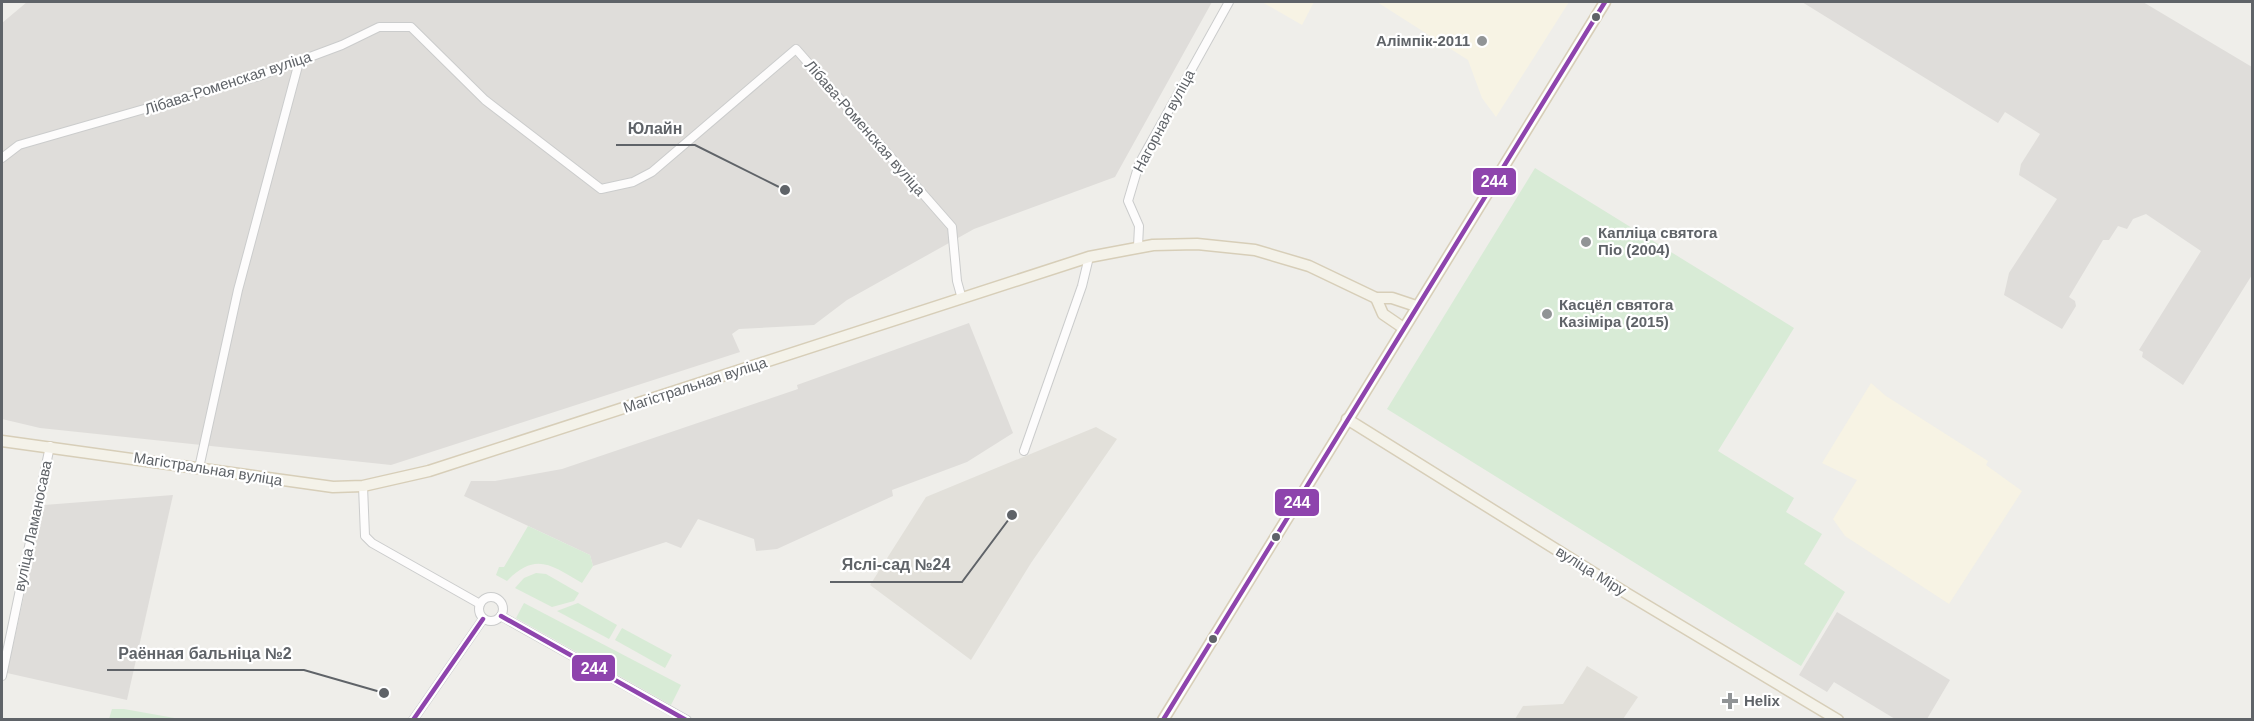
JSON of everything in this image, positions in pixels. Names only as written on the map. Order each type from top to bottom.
[{"type":"main road","points":[[1163,720],[1402,327],[1605,2]]},
{"type":"main road","name":"Магістральная вуліца","points":[[2,441],[333,487],[363,486],[429,471],[1089,257],[1138,246],[1197,244],[1255,250],[1300,262],[1376,298]]},
{"type":"main road","points":[[1402,327],[1383,314],[1376,298],[1392,298],[1416,306]]},
{"type":"main road","name":"вуліца Міру","points":[[1347,418],[1626,593],[1838,720]]},
{"type":"street","name":"Нагорная вуліца","points":[[1138,246],[1139,226],[1128,201],[1139,164],[1229,2]]},
{"type":"street","name":"Лібава-Роменская вуліца","points":[[2,158],[19,145],[259,76],[299,62],[379,27],[411,27],[485,100],[601,189],[633,182],[652,172],[796,49],[952,227],[957,281],[962,299]]},
{"type":"street","points":[[199,468],[238,290],[299,62]]},
{"type":"street","points":[[1024,451],[1082,286],[1089,257]]},
{"type":"street","name":"вуліца Ламаносава","points":[[2,676],[51,446]]},
{"type":"street","points":[[363,486],[365,536],[381,548],[480,604]]},
{"type":"street","points":[[487,597],[498,599],[503,606],[501,616],[493,621],[483,619],[480,614],[480,604],[487,597]]},
{"type":"street","points":[[501,616],[687,720]]},
{"type":"street","points":[[413,720],[483,619]]},
{"type":"shaded area","points":[[27,2],[1212,2],[1115,177],[974,229],[847,300],[814,325],[739,329],[732,334],[740,352],[391,465],[40,428],[2,419],[2,23]]},
{"type":"shaded area","points":[[1262,2],[1314,2],[1302,25]]},
{"type":"shaded area","points":[[1377,2],[1569,2],[1496,117],[1482,98],[1468,60]]},
{"type":"shaded area","points":[[1802,2],[2143,2],[2252,67],[2252,275],[2183,385],[2142,357],[2143,352],[2139,350],[2201,251],[2146,214],[2133,219],[2127,229],[2118,226],[2109,240],[2103,240],[2069,297],[2075,301],[2076,306],[2062,329],[2004,295],[2009,273],[2057,199],[2019,175],[2021,164],[2040,134],[2005,112],[1998,123]]},
{"type":"shaded area","points":[[969,323],[1013,433],[967,462],[892,490],[893,496],[777,549],[756,551],[754,539],[698,519],[681,548],[666,542],[593,566],[590,555],[464,496],[471,481],[495,481],[562,469],[798,389],[797,385]]},
{"type":"shaded area","points":[[1871,383],[1886,396],[1988,461],[1986,465],[2022,491],[1949,604],[1845,536],[1833,519],[1857,480],[1822,463]]},
{"type":"shaded area","points":[[1096,427],[1117,439],[1031,563],[971,660],[870,585],[926,497]]},
{"type":"shaded area","points":[[173,495],[127,700],[7,673],[44,505]]},
{"type":"shaded area","points":[[1837,612],[1950,680],[1927,719],[1895,719],[1834,682],[1827,692],[1799,675]]},
{"type":"shaded area","points":[[1587,666],[1638,697],[1623,719],[1515,719],[1523,706],[1563,704]]},
{"type":"green space","points":[[1535,168],[1794,328],[1718,451],[1794,498],[1786,512],[1822,534],[1804,564],[1845,592],[1801,666],[1387,409]]},
{"type":"green space","points":[[528,526],[590,555],[593,566],[582,583],[544,564],[527,566],[507,581],[496,575],[499,567],[504,567]]},
{"type":"green space","points":[[536,573],[546,574],[579,593],[574,601],[552,607],[515,588],[524,578]]},
{"type":"green space","points":[[524,603],[681,685],[671,705],[516,618]]},
{"type":"green space","points":[[578,603],[617,625],[609,639],[557,611]]},
{"type":"green space","points":[[622,628],[672,655],[665,668],[615,640]]},
{"type":"green space","points":[[112,709],[124,709],[180,719],[109,719]]},
{"type":"transit line","name":"244","points":[[1163,720],[1605,2]]},
{"type":"transit line","name":"244","points":[[501,616],[686,720]]},
{"type":"transit line","name":"244","points":[[413,720],[483,619]]},
{"type":"place","name":"Алімпік-2011","points":[[1482,41]]},
{"type":"place","name":"Юлайн","points":[[785,190]]},
{"type":"place","name":"Капліца святога Піо (2004)","points":[[1586,242]]},
{"type":"place","name":"Касцёл святога Казіміра (2015)","points":[[1547,314]]},
{"type":"place","name":"Яслі-сад №24","points":[[1012,515]]},
{"type":"place","name":"Раённая бальніца №2","points":[[384,693]]},
{"type":"place","name":"Helix","points":[[1730,701]]}]
